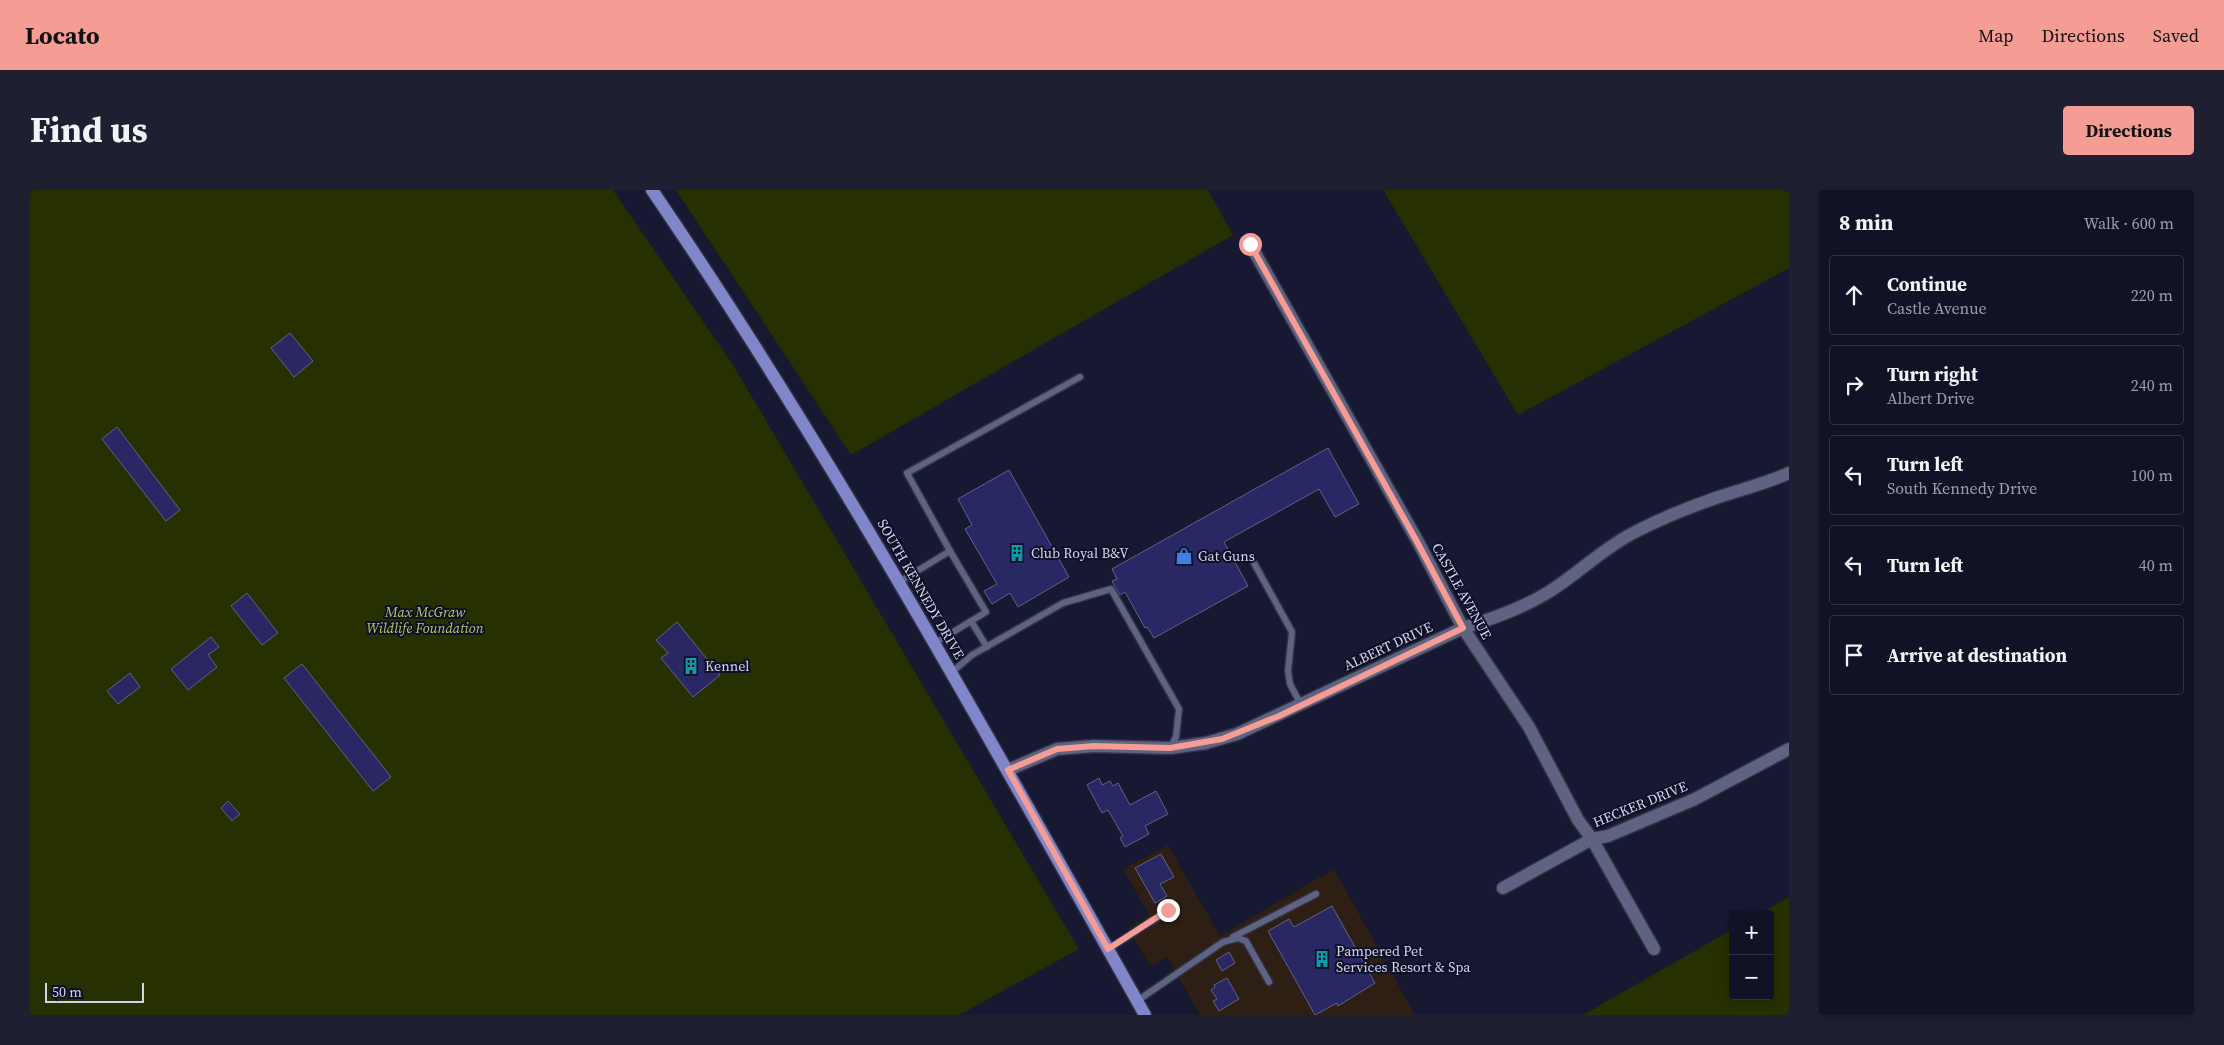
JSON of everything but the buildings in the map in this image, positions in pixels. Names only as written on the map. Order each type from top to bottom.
[{"type":"main road","name":"SOUTH KENNEDY DRIVE","points":[[652,190],[706,270],[800,417],[935,642],[1145,1015]]},
{"type":"street","name":"CASTLE AVENUE","points":[[1250,244],[1416,540],[1463,628],[1529,727],[1578,820],[1592,839],[1654,949]]},
{"type":"street","name":"ALBERT DRIVE","points":[[1008,770],[1057,749],[1094,746],[1170,748],[1222,739],[1301,705],[1463,628],[1500,616],[1548,592],[1620,540],[1637,531],[1696,505],[1763,484],[1789,473]]},
{"type":"street","name":"HECKER DRIVE","points":[[1503,888],[1592,839],[1608,836],[1695,799],[1789,750]]},
{"type":"lane","points":[[935,642],[986,612],[907,473],[1080,377]]},
{"type":"lane","points":[[899,582],[950,551]]},
{"type":"lane","points":[[1254,563],[1292,632],[1288,671],[1290,684],[1301,705]]},
{"type":"lane","points":[[952,672],[987,647],[1063,603],[1111,589],[1179,710],[1176,737],[1170,748]]},
{"type":"lane","points":[[971,621],[987,647]]},
{"type":"lane","points":[[1137,1001],[1223,942],[1316,894]]},
{"type":"lane","points":[[1108,949],[1168,910]]},
{"type":"lane","points":[[1223,942],[1238,938],[1246,941],[1268,982]]},
{"type":"shaded area","points":[[1168,845],[1220,936],[1334,869],[1415,1015],[1200,1015],[1167,957],[1150,966],[1128,928],[1149,915],[1123,869]]},
{"type":"green space","name":"Max McGraw Wildlife Foundation","points":[[30,190],[613,190],[733,365],[1079,949],[959,1015],[30,1015]]},
{"type":"green space","points":[[676,190],[1208,190],[1233,235],[851,455]]},
{"type":"green space","points":[[1383,190],[1789,190],[1789,268],[1518,415]]},
{"type":"green space","points":[[1789,897],[1789,1015],[1583,1015],[1729,931],[1729,1000],[1774,1000],[1774,910],[1766,910]]},
{"type":"place","name":"Club Royal B&V","points":[[1017,553]]},
{"type":"place","name":"Gat Guns","points":[[1184,556]]},
{"type":"place","name":"Kennel","points":[[691,666]]},
{"type":"place","name":"Pampered Pet Services Resort & Spa","points":[[1322,959]]},
{"type":"route","points":[[1168,910],[1108,949],[1008,770],[1049,751],[1074,746],[1170,748],[1222,739],[1258,726],[1374,668],[1463,628],[1416,540],[1250,244]]}]
